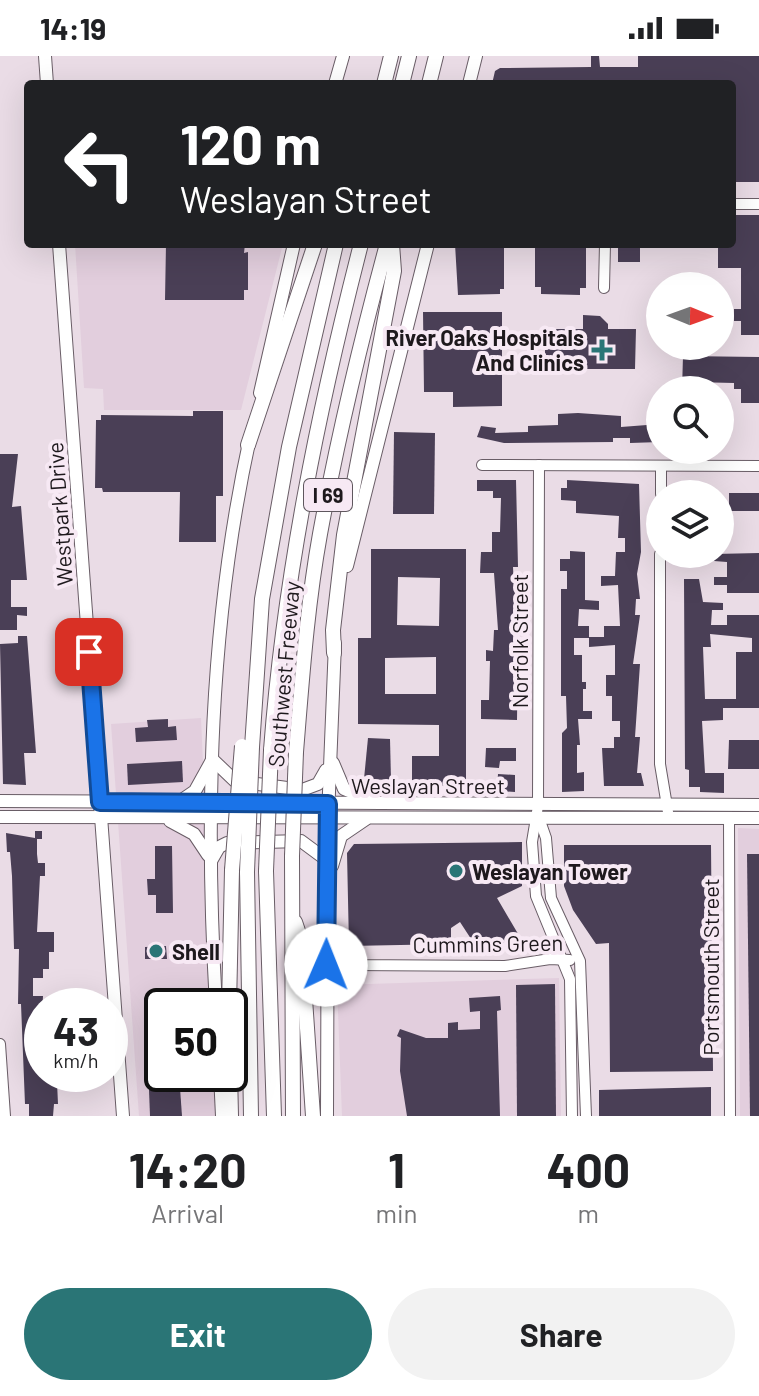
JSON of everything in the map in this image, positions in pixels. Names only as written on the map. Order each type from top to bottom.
[{"type":"highway","points":[[385,80],[391,56]]},
{"type":"highway","points":[[403,80],[409,56]]},
{"type":"highway","points":[[430,80],[436,56]]},
{"type":"highway","points":[[248,445],[314,248]]},
{"type":"highway","name":"Southwest Freeway","points":[[240,871],[247,747],[262,599],[289,447],[335,248]]},
{"type":"highway","points":[[274,1116],[266,871],[279,652],[313,442],[360,248]]},
{"type":"highway","name":"Southwest Freeway","points":[[293,1116],[292,872],[296,752],[306,632],[340,432],[388,248]]},
{"type":"highway","points":[[334,653],[333,630],[342,551],[394,271],[390,248]]},
{"type":"highway","points":[[230,988],[240,871]]},
{"type":"highway","points":[[240,871],[251,1116]]},
{"type":"highway","points":[[291,910],[301,940],[313,1116]]},
{"type":"highway","points":[[230,1092],[231,1116]]},
{"type":"main road","points":[[45,56],[47,80]]},
{"type":"main road","points":[[336,80],[343,56]]},
{"type":"main road","points":[[470,80],[476,56]]},
{"type":"main road","name":"Westpark Drive","points":[[59,248],[123,1116]]},
{"type":"main road","points":[[215,988],[210,819],[227,574],[248,445],[293,248]]},
{"type":"main road","points":[[327,1116],[325,983],[334,653],[351,539],[427,248]]},
{"type":"main road","points":[[212,759],[235,781],[302,790],[323,779],[330,756]]},
{"type":"main road","points":[[330,756],[344,789],[386,805]]},
{"type":"main road","points":[[179,802],[195,791],[212,759]]},
{"type":"main road","name":"Weslayan Street","points":[[0,801],[211,802],[369,817],[668,812],[759,805]]},
{"type":"main road","name":"Weslayan Street","points":[[0,817],[210,819],[386,805],[538,812]]},
{"type":"main road","name":"Weslayan Street","points":[[668,812],[729,819],[759,818]]},
{"type":"main road","points":[[328,884],[338,842],[369,817]]},
{"type":"main road","points":[[165,819],[194,834],[204,845],[211,862]]},
{"type":"main road","points":[[211,862],[219,847],[227,843],[301,841],[328,861]]},
{"type":"main road","points":[[221,1092],[222,1116]]},
{"type":"street","points":[[736,204],[759,204]]},
{"type":"street","points":[[604,288],[605,248]]},
{"type":"street","points":[[482,465],[759,466]]},
{"type":"street","name":"Norfolk Street","points":[[539,465],[538,812],[532,842],[536,896],[565,960],[570,979],[572,1116]]},
{"type":"street","points":[[661,466],[661,480]]},
{"type":"street","points":[[660,568],[660,764],[668,812]]},
{"type":"street","name":"Norfolk Street","points":[[538,812],[546,838],[551,898],[580,961],[586,1116]]},
{"type":"street","name":"Portsmouth Street","points":[[729,819],[730,1116]]},
{"type":"street","points":[[325,983],[350,965],[334,957],[326,945]]},
{"type":"street","name":"Cummins Green","points":[[350,965],[505,966],[580,961]]},
{"type":"street","points":[[0,1044],[5,1116]]},
{"type":"shaded area","points":[[75,248],[282,248],[241,410],[104,410],[103,389],[84,388]]},
{"type":"shaded area","points":[[201,718],[213,988],[144,988],[144,1092],[218,1092],[219,1116],[139,1116],[111,724]]},
{"type":"shaded area","points":[[738,828],[759,829],[759,1116],[740,1116]]},
{"type":"shaded area","points":[[559,978],[561,1116],[342,1116],[337,985]]},
{"type":"building","points":[[591,56],[599,56],[600,67],[638,67],[638,56],[759,56],[759,182],[736,182],[736,80],[493,80],[495,71],[500,68],[591,67]]},
{"type":"building","points":[[736,215],[759,215],[759,335],[741,335],[741,321],[734,321],[734,309],[741,309],[741,268],[718,268],[718,248],[736,248]]},
{"type":"building","points":[[166,248],[245,248],[244,253],[248,252],[248,290],[244,290],[244,300],[165,300]]},
{"type":"building","points":[[455,248],[504,248],[504,289],[500,289],[500,294],[458,295]]},
{"type":"building","points":[[535,248],[586,248],[586,288],[580,288],[580,295],[541,294],[541,287],[535,287]]},
{"type":"building","points":[[618,248],[640,248],[640,262],[618,262]]},
{"type":"building","points":[[423,312],[502,312],[502,406],[453,407],[453,392],[424,392]]},
{"type":"building","points":[[583,315],[600,316],[608,324],[608,329],[636,329],[635,369],[545,369],[545,329],[583,329]]},
{"type":"building","points":[[759,357],[759,403],[741,403],[741,389],[734,389],[734,376],[682,376],[683,360]]},
{"type":"building","points":[[193,411],[223,411],[223,496],[216,496],[216,542],[179,542],[180,492],[103,492],[102,488],[95,488],[96,420],[101,420],[101,415],[193,416]]},
{"type":"building","points":[[558,414],[621,416],[621,427],[646,425],[646,442],[630,443],[630,438],[613,438],[613,442],[504,443],[477,437],[481,426],[496,428],[495,433],[528,432],[528,426],[558,425]]},
{"type":"building","points":[[394,432],[435,433],[434,514],[393,514]]},
{"type":"building","points":[[0,454],[18,454],[12,507],[21,506],[27,580],[11,580],[11,607],[27,607],[27,616],[17,615],[17,630],[0,630]]},
{"type":"building","points":[[477,480],[516,480],[518,567],[513,567],[520,621],[514,621],[513,639],[518,639],[517,720],[481,719],[481,700],[489,700],[490,661],[486,661],[486,650],[493,651],[494,630],[498,630],[494,573],[480,573],[481,552],[492,552],[492,532],[500,532],[501,498],[493,498],[493,491],[477,491]]},
{"type":"building","points":[[567,480],[639,484],[641,552],[637,574],[640,599],[636,599],[635,615],[640,615],[633,664],[640,664],[635,737],[640,737],[637,773],[641,773],[644,786],[604,786],[602,748],[614,748],[614,737],[620,737],[620,721],[612,721],[612,696],[606,696],[606,675],[615,675],[615,645],[589,647],[589,637],[604,637],[604,626],[620,626],[618,585],[601,586],[601,576],[615,576],[616,552],[625,552],[625,538],[618,538],[619,516],[576,513],[576,501],[561,500],[561,488],[567,488]]},
{"type":"building","points":[[734,493],[759,493],[759,511],[734,511]]},
{"type":"building","points":[[371,549],[466,549],[466,786],[412,786],[412,756],[439,756],[439,725],[358,724],[358,638],[371,638]],"holes":[[[398,577],[440,578],[439,626],[397,625]],[[436,657],[436,694],[385,694],[385,658]]]},
{"type":"building","points":[[570,551],[585,552],[585,600],[599,601],[599,610],[579,609],[578,626],[589,626],[589,638],[574,638],[574,655],[582,655],[582,682],[586,682],[583,711],[592,711],[592,719],[578,719],[580,745],[577,745],[577,773],[584,772],[584,791],[562,792],[562,733],[567,728],[566,696],[561,696],[561,589],[567,589],[567,571],[560,571],[560,559],[570,559]]},
{"type":"building","points":[[759,553],[759,593],[727,593],[727,585],[714,585],[714,577],[727,577],[727,568],[734,568],[734,554]]},
{"type":"building","points":[[684,579],[699,579],[703,602],[723,603],[723,610],[712,610],[711,625],[727,625],[727,615],[759,615],[759,708],[723,708],[723,720],[702,721],[705,773],[724,773],[724,793],[700,792],[700,787],[689,787],[689,770],[685,769]],"holes":[[[710,634],[752,638],[752,652],[736,652],[736,699],[705,699],[703,647],[711,647]]]},
{"type":"building","points":[[18,636],[27,636],[36,753],[24,753],[26,785],[3,784],[0,644],[18,643]]},
{"type":"building","points":[[168,719],[168,727],[176,726],[177,740],[136,742],[135,728],[148,727],[147,720]]},
{"type":"building","points":[[368,738],[390,739],[391,780],[364,779]]},
{"type":"building","points":[[729,740],[759,740],[759,769],[728,769]]},
{"type":"building","points":[[486,748],[516,748],[516,761],[500,761],[499,768],[485,767]]},
{"type":"building","points":[[182,761],[183,782],[128,785],[127,764]]},
{"type":"building","points":[[498,774],[515,775],[515,792],[497,791]]},
{"type":"building","points":[[35,831],[42,831],[42,839],[37,839],[37,854],[38,863],[45,863],[45,876],[40,876],[37,932],[54,932],[54,952],[49,952],[49,969],[43,969],[43,978],[33,978],[33,988],[24,988],[24,1079],[21,1004],[18,1004],[19,949],[14,949],[12,876],[6,833],[35,838]]},
{"type":"building","points":[[522,842],[522,886],[497,898],[524,944],[475,945],[460,922],[451,928],[451,944],[349,946],[347,853],[354,844]]},
{"type":"building","points":[[564,845],[711,845],[713,1071],[610,1072],[609,943],[596,944],[573,910],[564,886]]},
{"type":"building","points":[[155,846],[172,846],[173,913],[156,913],[156,895],[148,895],[147,879],[155,879]]},
{"type":"building","points":[[747,854],[759,854],[759,1116],[750,1116]]},
{"type":"building","name":"Shell","points":[[166,946],[167,959],[145,959],[145,947]]},
{"type":"building","points":[[555,984],[556,1116],[517,1116],[516,985]]},
{"type":"building","points":[[500,996],[501,1010],[497,1011],[500,1116],[407,1116],[400,1071],[401,1038],[397,1036],[400,1029],[426,1038],[448,1038],[448,1023],[458,1022],[458,1030],[480,1029],[480,1011],[470,1012],[469,998]]},
{"type":"building","points":[[711,1087],[711,1116],[599,1116],[599,1090]]},
{"type":"building","points":[[25,1092],[57,1092],[58,1104],[54,1104],[53,1116],[29,1116],[29,1104],[25,1104]]},
{"type":"building","points":[[149,1092],[180,1092],[182,1116],[150,1116]]},
{"type":"place","name":"River Oaks Hospitals And Clinics","points":[[602,350]]},
{"type":"place","name":"Weslayan Tower","points":[[456,871]]},
{"type":"place","name":"Shell","points":[[156,951]]},
{"type":"route","points":[[89,652],[100,802],[328,804],[326,965]]}]
